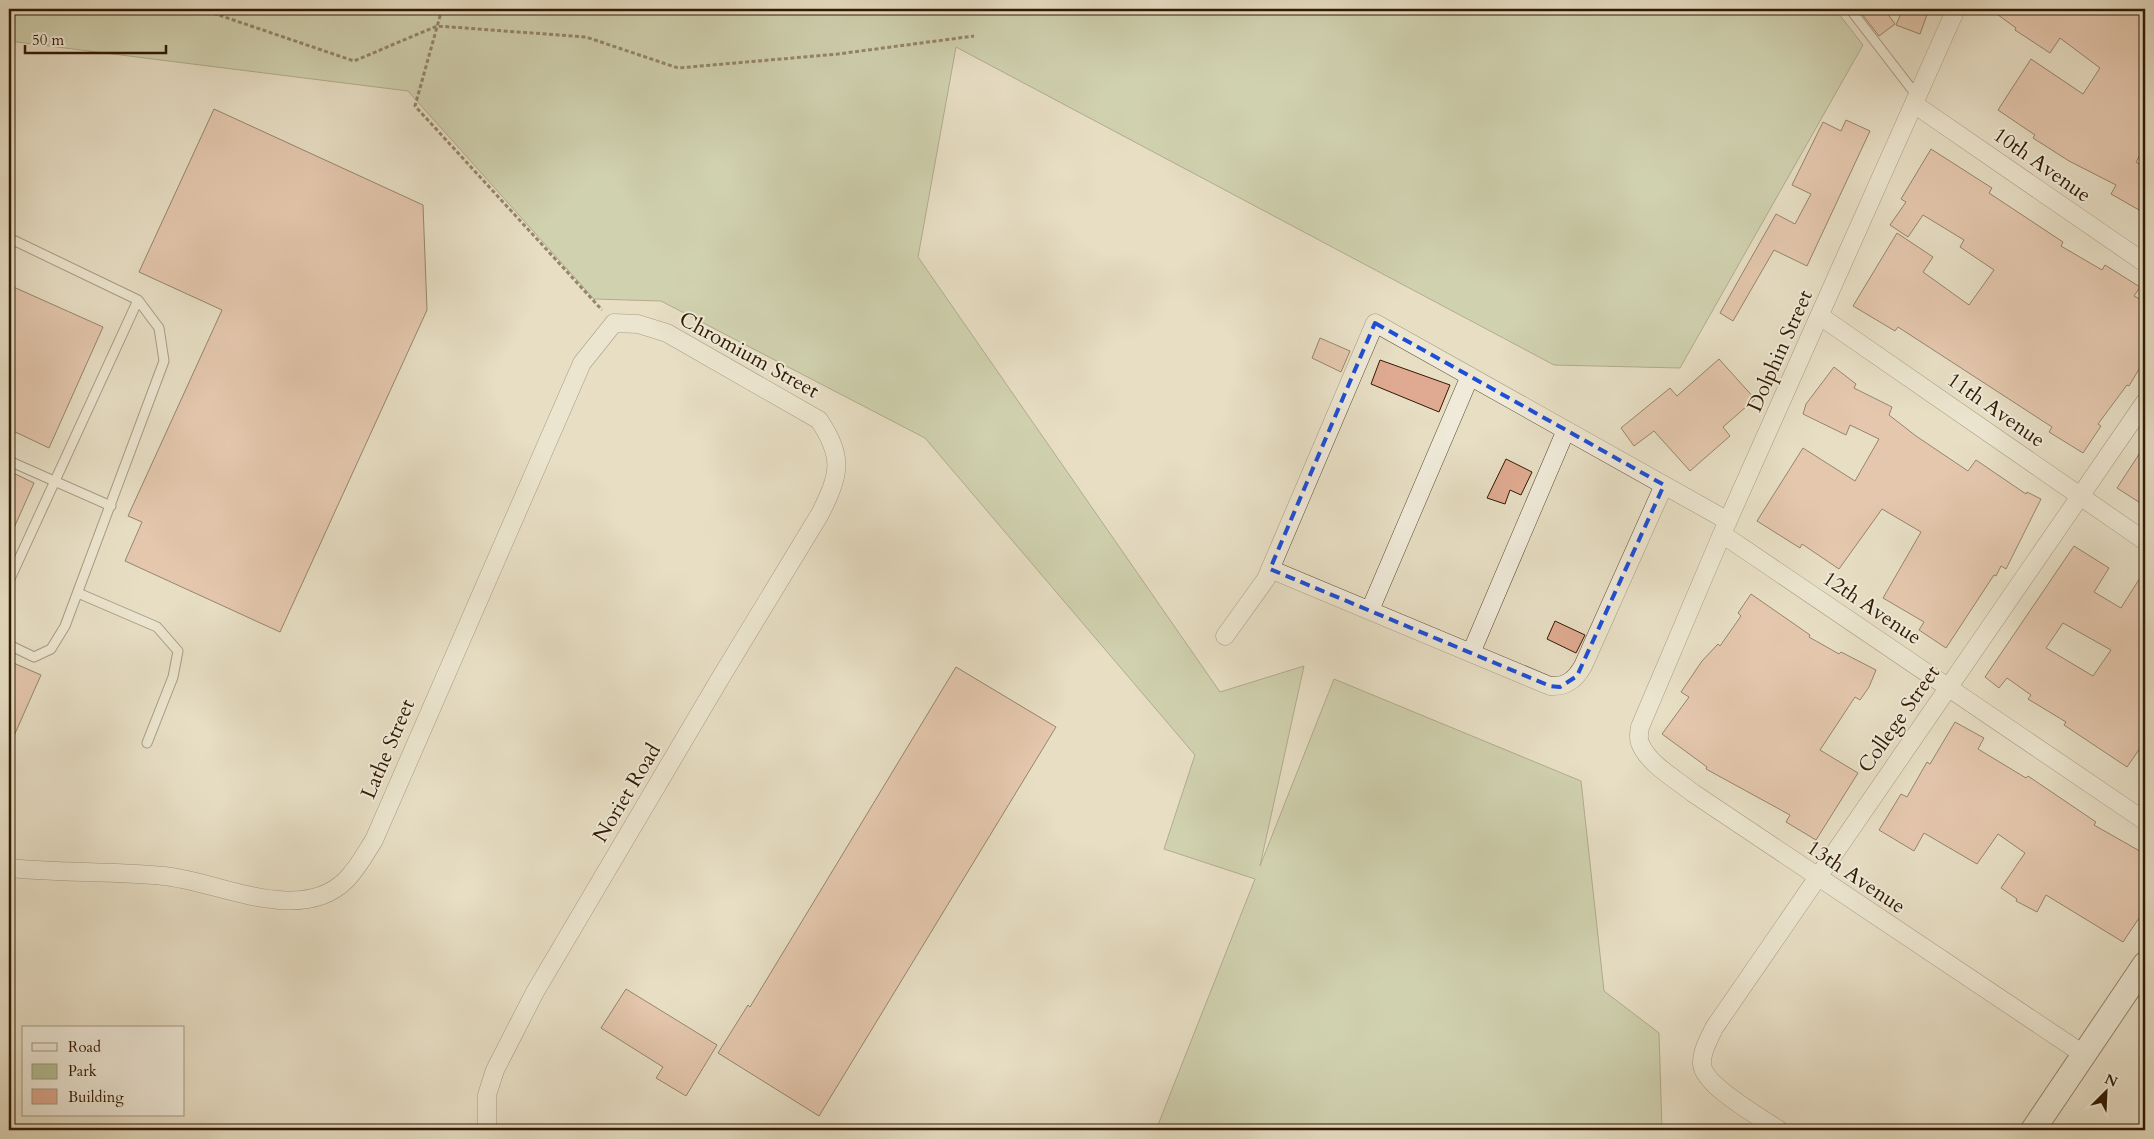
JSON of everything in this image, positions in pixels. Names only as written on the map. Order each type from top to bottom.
[{"type":"main road","points":[[2033,1130],[2082,1054],[2145,964]]},
{"type":"street","name":"Dolphin Street","points":[[1646,713],[1725,528],[1956,9]]},
{"type":"street","name":"10th Avenue","points":[[1915,100],[2145,263]]},
{"type":"street","name":"11th Avenue","points":[[1820,316],[2145,541]]},
{"type":"street","name":"Chromium Street","points":[[614,323],[638,324],[667,333],[819,420],[831,438],[838,459],[833,488]]},
{"type":"street","name":"Lathe Street","points":[[9,868],[166,876],[272,900],[298,900],[325,894],[344,882],[356,869],[374,840],[582,363],[614,323]]},
{"type":"street","name":"12th Avenue","points":[[1270,569],[1376,323],[1664,485],[1948,687],[2145,820]]},
{"type":"street","points":[[1370,610],[1470,376]]},
{"type":"street","name":"College Street","points":[[1779,1130],[1721,1090],[1708,1078],[1702,1066],[1706,1047],[1714,1028],[2145,402]]},
{"type":"street","points":[[1471,653],[1566,430]]},
{"type":"street","points":[[1225,636],[1266,579],[1270,569],[1550,686],[1560,687],[1577,676],[1664,485]]},
{"type":"street","name":"Noriet Road","points":[[487,1130],[487,1096],[495,1070],[535,992],[721,677],[820,514],[833,488]]},
{"type":"street","name":"13th Avenue","points":[[1646,713],[1640,727],[1640,742],[1653,760],[1693,793],[1816,878],[2082,1054]]},
{"type":"lane","points":[[1850,9],[1915,100]]},
{"type":"lane","points":[[9,238],[138,300],[159,328],[164,361],[65,626],[52,649],[34,658],[9,646]]},
{"type":"lane","points":[[9,581],[138,300]]},
{"type":"lane","points":[[9,461],[111,506]]},
{"type":"lane","points":[[78,592],[157,627],[178,651],[173,677],[147,743]]},
{"type":"path","points":[[201,9],[354,61],[437,26],[586,37],[678,68],[838,54],[974,36]]},
{"type":"path","points":[[442,9],[415,106],[614,323]]},
{"type":"highlighted area","points":[[1375,323],[1664,485],[1577,676],[1560,687],[1550,686],[1270,569]]},
{"type":"green space","points":[[9,9],[1835,9],[1863,45],[1680,368],[1554,365],[956,47],[918,257],[1220,692],[1304,666],[1260,866],[1334,679],[1581,781],[1604,991],[1659,1033],[1662,1130],[1156,1130],[1255,879],[1164,849],[1195,755],[925,438],[661,301],[594,299],[408,91],[9,41]]},
{"type":"building","points":[[1858,9],[1884,9],[1895,24],[1879,36]]},
{"type":"building","points":[[1903,9],[1929,9],[1920,34],[1896,25]]},
{"type":"building","points":[[1990,9],[2136,9],[2145,16],[2145,146],[2136,162],[2145,167],[2145,200],[2139,210],[2111,194],[2116,185],[2069,161],[2033,138],[2035,135],[1998,110],[2031,59],[2083,94],[2100,68],[2060,38],[2050,53],[2015,30],[2016,28]]},
{"type":"building","points":[[214,109],[423,205],[427,310],[280,632],[125,561],[142,522],[128,516],[222,310],[139,272]]},
{"type":"building","points":[[1846,120],[1870,131],[1807,266],[1774,250],[1733,321],[1720,313],[1776,214],[1795,224],[1811,194],[1792,185],[1823,122],[1841,131]]},
{"type":"building","points":[[1931,149],[1992,188],[1989,193],[2063,242],[2061,246],[2102,270],[2105,265],[2140,287],[2134,296],[2145,302],[2145,359],[2129,386],[2127,385],[2098,424],[2101,426],[2083,453],[2049,432],[2052,427],[1898,327],[1895,331],[1853,306],[1897,233],[1933,257],[1923,272],[1969,305],[1994,270],[1960,247],[1964,240],[1923,215],[1908,237],[1890,225],[1906,202],[1901,199]]},
{"type":"building","points":[[9,285],[103,327],[49,448],[9,429]]},
{"type":"building","points":[[1320,338],[1350,351],[1341,372],[1312,358]]},
{"type":"building","points":[[1719,359],[1755,399],[1723,427],[1730,436],[1690,471],[1654,431],[1634,446],[1621,428],[1670,388],[1677,396]]},
{"type":"building","points":[[1380,360],[1450,385],[1439,412],[1371,384]]},
{"type":"building","points":[[1834,367],[1856,384],[1854,388],[1892,407],[1889,415],[1916,436],[1968,471],[1976,460],[2026,494],[2027,492],[2041,499],[2006,569],[2001,566],[1996,576],[1994,575],[1946,648],[1919,630],[1924,622],[1883,598],[1921,532],[1882,509],[1839,569],[1802,544],[1800,548],[1757,521],[1803,448],[1855,481],[1879,439],[1850,425],[1846,435],[1803,414],[1806,404]]},
{"type":"building","points":[[2145,445],[2145,506],[2117,488]]},
{"type":"building","points":[[1506,459],[1532,472],[1521,495],[1510,490],[1505,504],[1487,498]]},
{"type":"building","points":[[9,471],[34,483],[9,539]]},
{"type":"building","points":[[2074,546],[2109,568],[2094,592],[2121,608],[2145,570],[2145,741],[2127,767],[2064,725],[2066,722],[2028,699],[2031,695],[2007,678],[1999,688],[1985,677]],"holes":[[[2063,623],[2111,650],[2093,676],[2046,648]]]},
{"type":"building","points":[[1751,594],[1810,635],[1809,637],[1839,654],[1841,652],[1876,670],[1869,687],[1860,700],[1855,697],[1820,750],[1858,773],[1816,840],[1786,822],[1790,815],[1706,769],[1707,767],[1662,734],[1689,697],[1681,692],[1702,661],[1718,644],[1720,646],[1741,616],[1738,613]]},
{"type":"building","points":[[1555,621],[1585,635],[1576,653],[1547,639]]},
{"type":"building","points":[[9,661],[41,675],[9,747]]},
{"type":"building","points":[[956,667],[1056,727],[819,1116],[718,1053],[748,1005],[750,1007]]},
{"type":"building","points":[[1955,722],[1984,738],[1978,749],[2026,778],[2028,776],[2096,822],[2094,825],[2145,854],[2145,909],[2123,942],[2046,895],[2037,912],[2016,901],[2017,899],[2001,888],[2025,853],[1998,834],[1977,864],[1924,833],[1914,851],[1879,830],[1901,794],[1907,797],[1927,762],[1930,764]]},
{"type":"building","points":[[626,989],[717,1045],[686,1096],[656,1078],[663,1067],[601,1028]]}]
